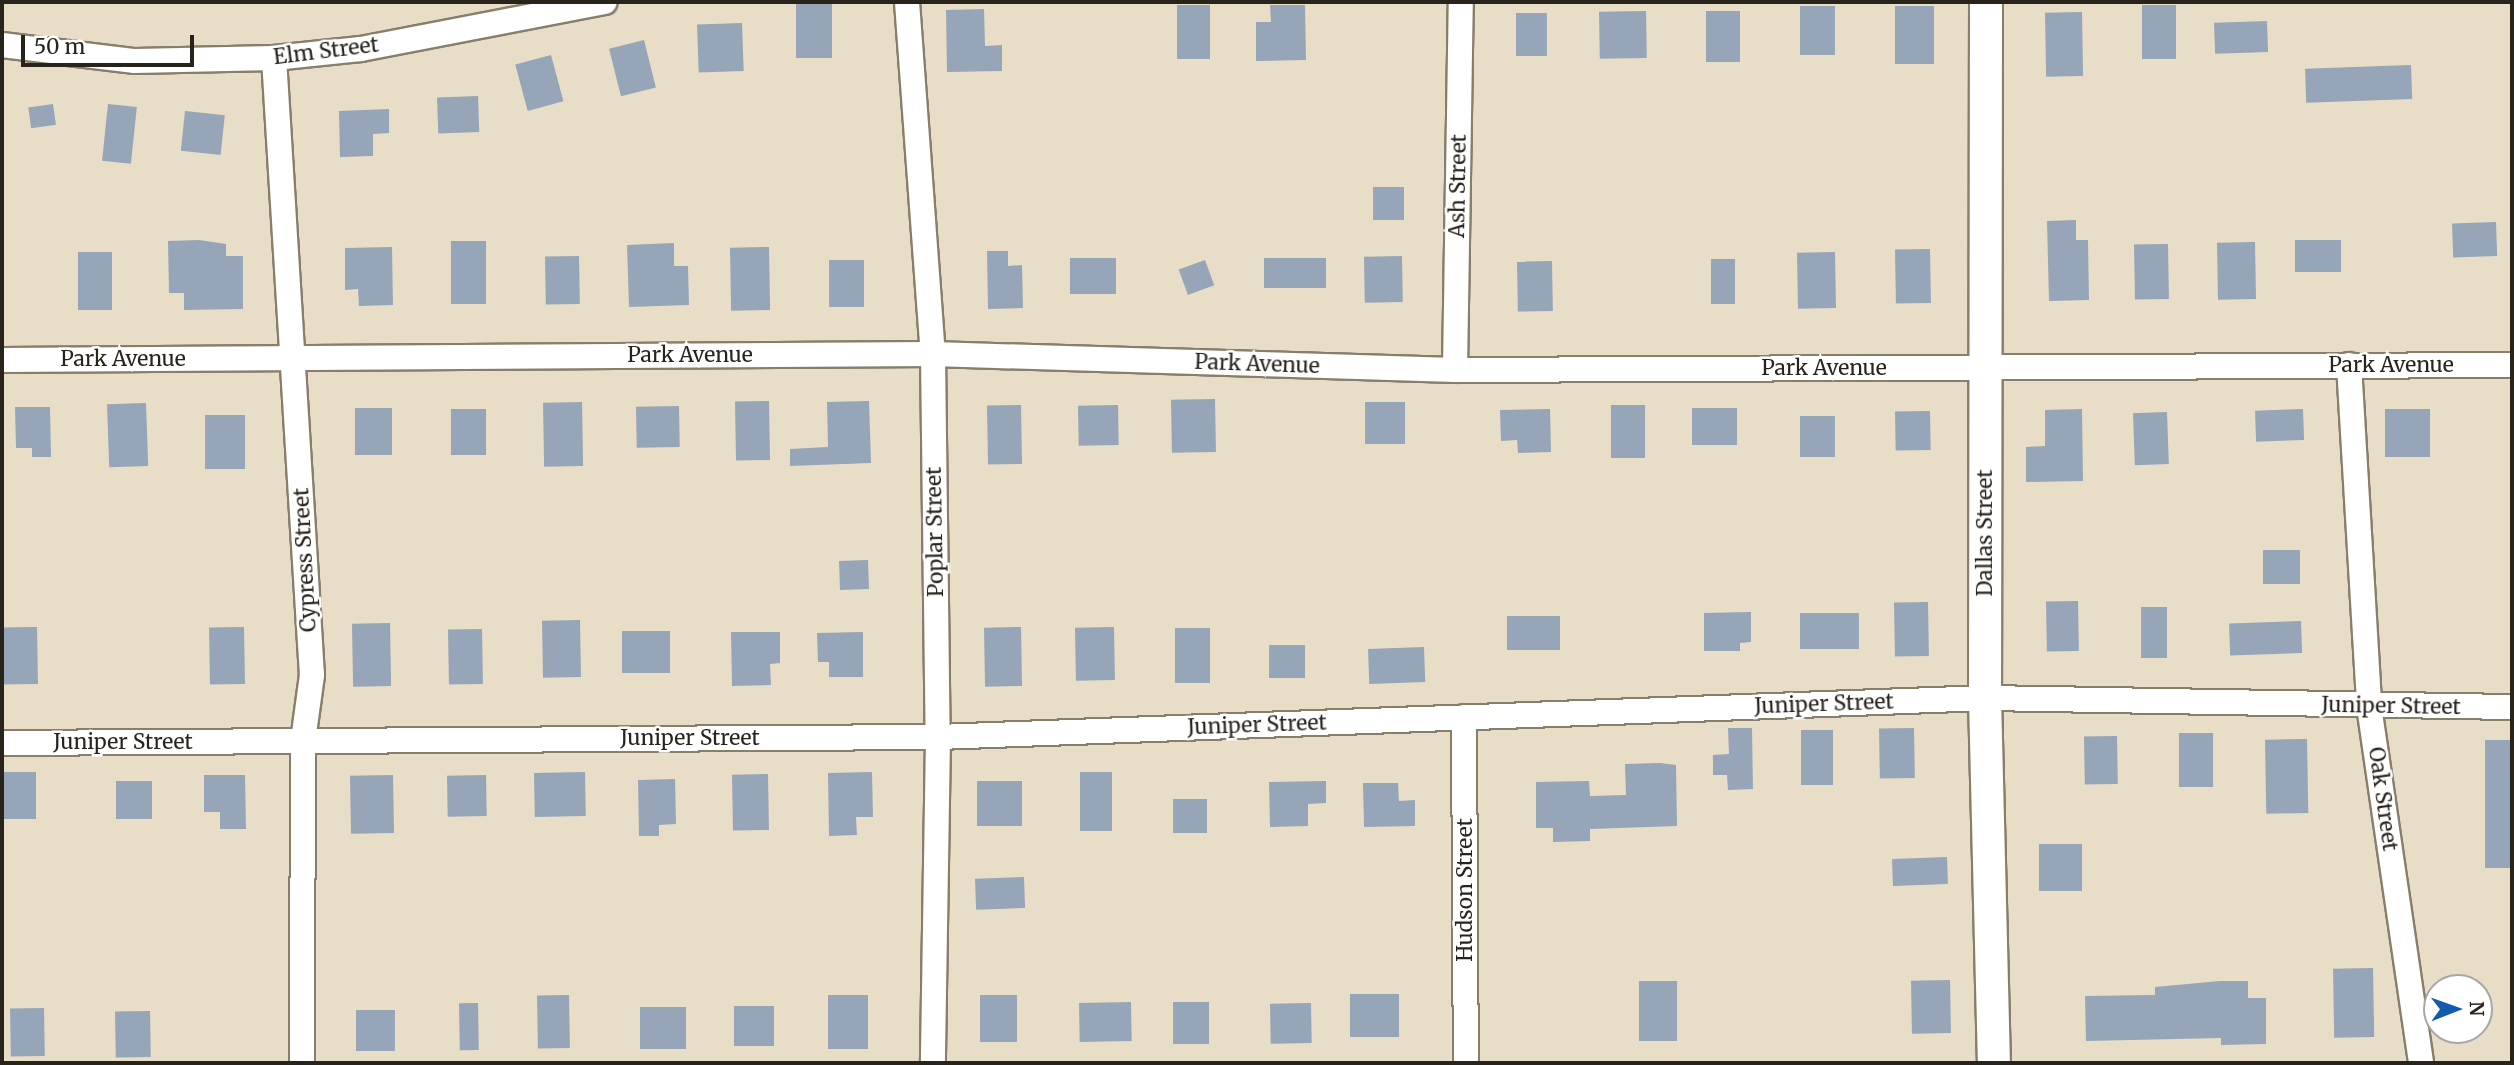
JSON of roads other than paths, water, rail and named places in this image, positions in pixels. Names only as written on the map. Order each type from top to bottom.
[{"type":"street","name":"Elm Street","points":[[2,45],[135,61],[274,58],[361,49],[606,2]]},
{"type":"street","name":"Poplar Street","points":[[907,2],[933,354],[938,737],[933,1063]]},
{"type":"street","name":"Ash Street","points":[[1455,370],[1461,2]]},
{"type":"street","name":"Dallas Street","points":[[1986,2],[1985,698],[1994,1063]]},
{"type":"street","name":"Cypress Street","points":[[274,58],[312,675],[303,741],[302,1063]]},
{"type":"street","name":"Park Avenue","points":[[2,360],[933,354],[1455,370],[2512,365]]},
{"type":"street","name":"Oak Street","points":[[2348,365],[2370,706],[2421,1063]]},
{"type":"street","name":"Juniper Street","points":[[2,743],[938,737],[1985,698],[2512,707]]},
{"type":"street","name":"Hudson Street","points":[[1464,717],[1466,1063]]}]
